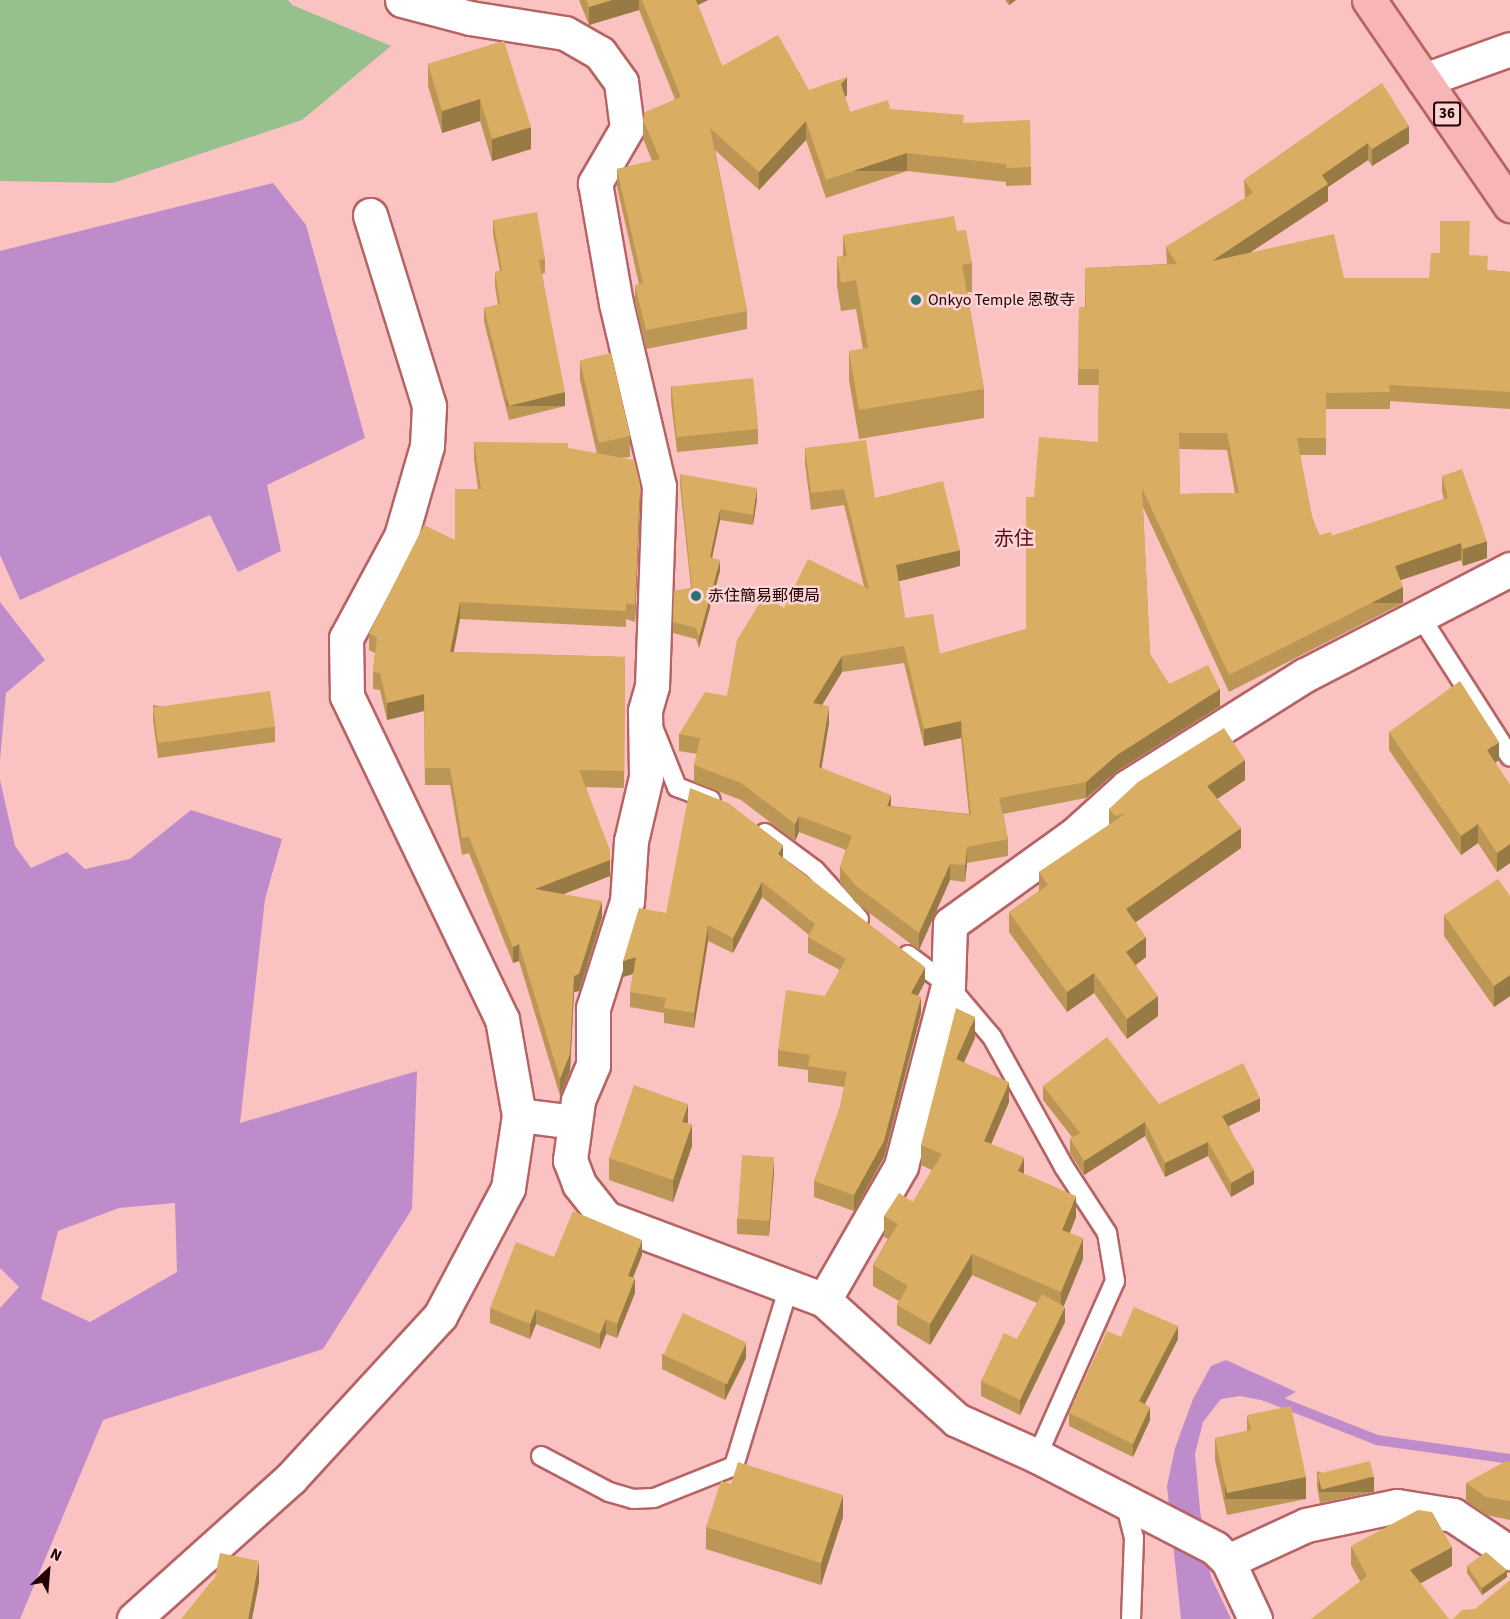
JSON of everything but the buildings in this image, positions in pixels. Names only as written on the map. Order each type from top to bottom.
[{"type":"main road","name":"36","points":[[1377,11],[1510,204]]},
{"type":"street","points":[[402,0],[470,18],[565,33],[600,53],[621,82],[627,128],[596,183],[616,303],[659,486],[652,686],[645,711],[646,777],[631,842],[627,901],[592,1008],[593,1065],[574,1122],[570,1160],[579,1184],[606,1218],[824,1300],[957,1420],[1037,1456],[1221,1554],[1256,1619]]},
{"type":"street","points":[[1424,80],[1510,49]]},
{"type":"street","points":[[134,1619],[291,1478],[440,1316],[508,1188],[519,1115],[502,1019],[347,696],[346,638],[401,536],[427,446],[429,406],[370,215]]},
{"type":"street","points":[[824,1300],[901,1166],[948,985],[950,924],[1074,835],[1127,787],[1305,675],[1510,569]]},
{"type":"street","points":[[519,1115],[574,1122]]},
{"type":"street","points":[[1221,1554],[1306,1525],[1397,1506],[1453,1515],[1510,1552]]},
{"type":"lane","points":[[1420,616],[1510,757]]},
{"type":"lane","points":[[645,711],[677,787],[725,805]]},
{"type":"lane","points":[[749,820],[815,870],[848,911],[875,931]]},
{"type":"lane","points":[[893,945],[948,985],[992,1037],[1064,1167],[1107,1233],[1114,1281],[1037,1456]]},
{"type":"lane","points":[[542,1456],[609,1492],[633,1499],[654,1498],[734,1466],[789,1286]]},
{"type":"lane","points":[[1131,1619],[1134,1507]]},
{"type":"green space","points":[[0,0],[288,0],[292,5],[391,46],[302,120],[113,183],[0,181]]},
{"type":"shaded area","points":[[273,183],[306,225],[365,438],[267,485],[281,551],[238,572],[210,515],[20,600],[0,555],[0,251]]},
{"type":"shaded area","points":[[0,602],[45,660],[6,693],[0,760]]},
{"type":"shaded area","points":[[0,780],[15,846],[31,868],[67,852],[85,869],[130,859],[191,810],[282,839],[265,899],[240,1123],[417,1071],[412,1209],[323,1349],[103,1420],[20,1619],[0,1619],[0,1308],[19,1287],[0,1268]],"holes":[[[175,1203],[177,1272],[90,1322],[41,1299],[58,1231],[119,1208]]]},
{"type":"shaded area","points":[[1226,1360],[1296,1392],[1276,1403],[1240,1396],[1221,1399],[1203,1422],[1195,1454],[1200,1510],[1211,1577],[1231,1619],[1181,1619],[1167,1486],[1175,1448],[1193,1399],[1211,1366]]},
{"type":"waterway","points":[[1265,1396],[1377,1440],[1510,1459]]},
{"type":"place","name":"Onkyo Temple 恩敬寺","points":[[916,300]]},
{"type":"place","name":"赤住簡易郵便局","points":[[696,596]]},
{"type":"district","name":"赤住","points":[[1014,539]]}]
